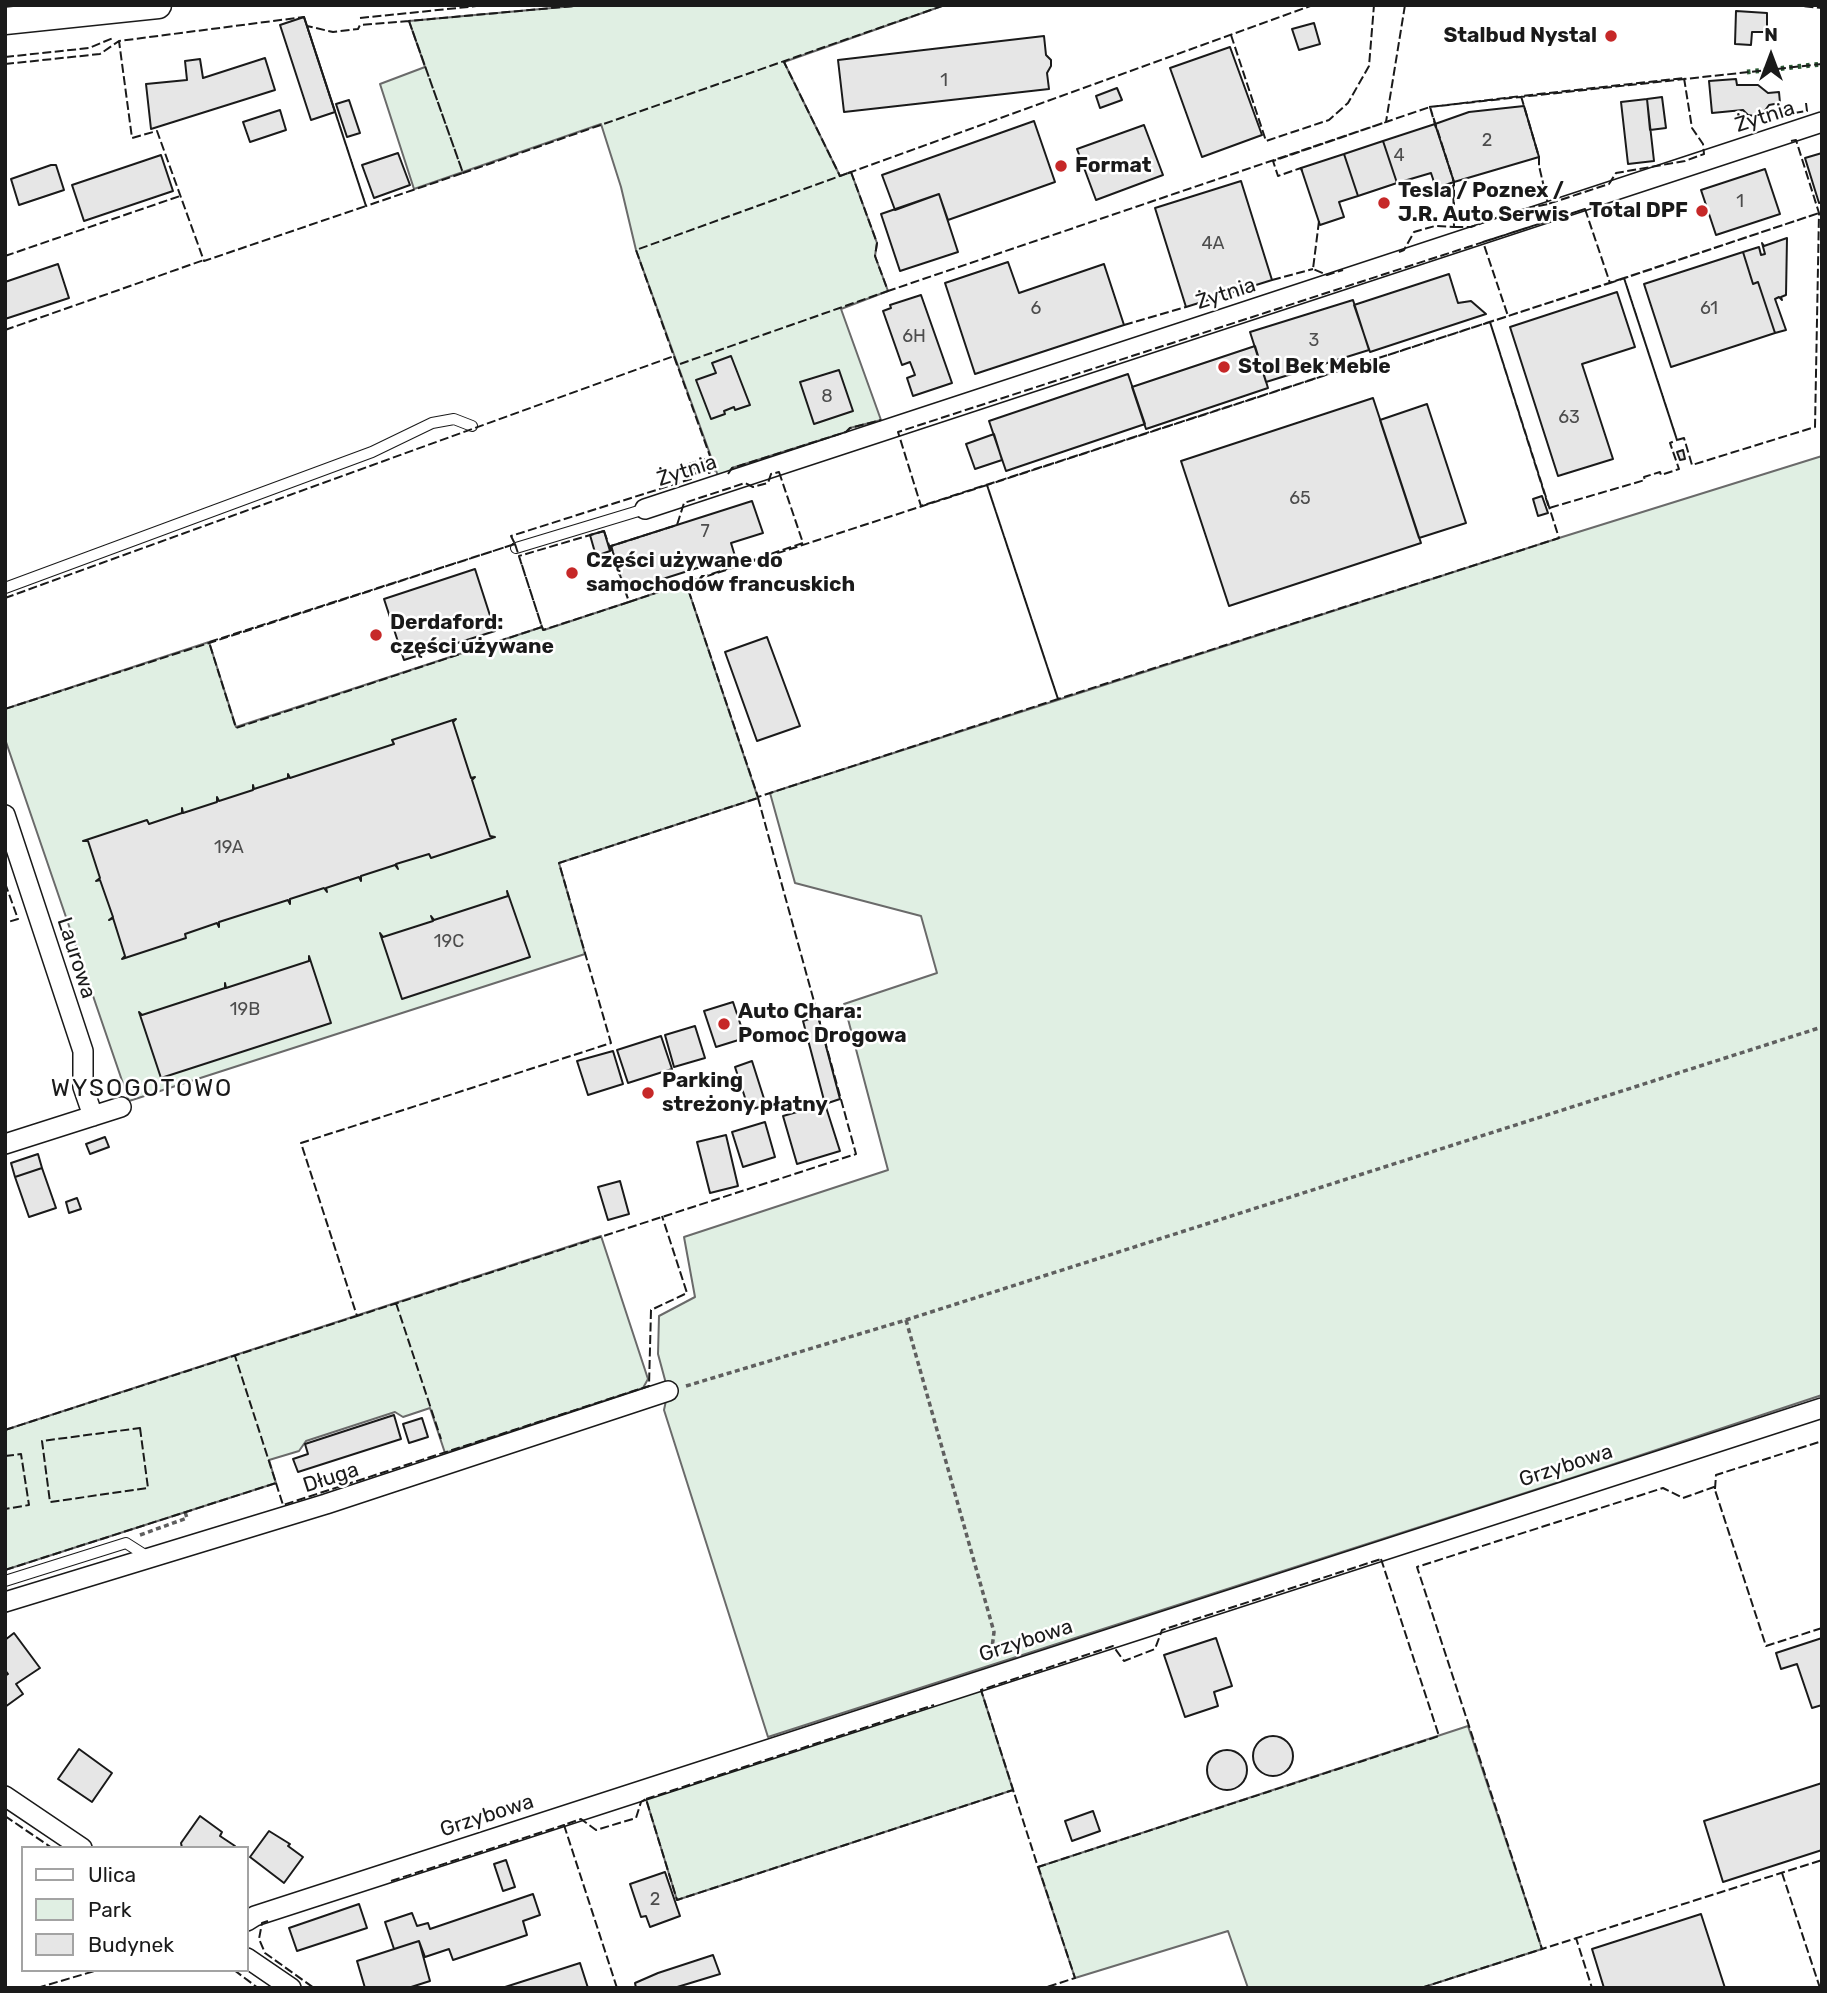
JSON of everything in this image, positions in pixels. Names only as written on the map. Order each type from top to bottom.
[{"type":"main road","points":[[5,21],[158,5]]},
{"type":"street","name":"Żytnia","points":[[645,509],[1822,122]]},
{"type":"street","name":"Laurowa","points":[[5,816],[83,1051],[83,1087],[93,1116]]},
{"type":"street","points":[[5,1144],[121,1107]]},
{"type":"street","name":"Długa","points":[[5,1602],[326,1504],[668,1391]]},
{"type":"street","name":"Grzybowa","points":[[248,1921],[255,1916],[994,1675],[1822,1408]]},
{"type":"street","points":[[5,1796],[79,1846]]},
{"type":"street","points":[[248,1959],[291,1988]]},
{"type":"lane","points":[[5,588],[372,452],[432,423],[454,419],[472,426]]},
{"type":"lane","points":[[516,548],[645,509]]},
{"type":"lane","points":[[5,1581],[126,1543],[148,1557]]},
{"type":"path","points":[[668,1391],[906,1320],[1822,1027]]},
{"type":"path","points":[[906,1320],[993,1632],[990,1649],[994,1675]]},
{"type":"path","points":[[126,1543],[149,1531],[187,1518],[185,1512]]},
{"type":"path","points":[[175,1515],[177,1521]]},
{"type":"green space","points":[[585,5],[945,5],[784,62],[840,176],[851,172],[877,243],[875,256],[888,291],[841,309],[881,420],[732,468],[728,474],[718,476],[636,250],[621,187],[601,124],[414,189],[380,84],[425,67],[409,21]]},
{"type":"green space","points":[[1822,456],[1822,1395],[768,1737],[664,1410],[668,1391],[658,1354],[659,1316],[695,1297],[684,1237],[888,1170],[844,1004],[937,973],[921,916],[795,883],[770,793],[1559,538]]},
{"type":"green space","points":[[686,583],[758,798],[559,863],[585,954],[129,1101],[5,739],[5,709],[209,642],[236,727]]},
{"type":"green space","points":[[601,1236],[648,1379],[643,1388],[445,1453],[430,1408],[403,1417],[395,1412],[306,1441],[299,1451],[269,1460],[276,1483],[5,1570],[5,1430]]},
{"type":"green space","points":[[981,1690],[1013,1790],[677,1900],[646,1799]]},
{"type":"green space","points":[[1468,1726],[1542,1949],[1421,1988],[1248,1988],[1228,1931],[1075,1978],[1038,1867]]},
{"type":"building","points":[[1736,11],[1767,13],[1767,32],[1752,32],[1751,45],[1735,44]]},
{"type":"building","points":[[304,17],[335,112],[311,120],[280,25]]},
{"type":"building","points":[[1314,23],[1320,44],[1299,50],[1292,29]]},
{"type":"building","points":[[1044,36],[1046,55],[1051,60],[1047,73],[1049,89],[844,112],[838,60]]},
{"type":"building","points":[[1230,47],[1262,135],[1202,157],[1170,68]]},
{"type":"building","points":[[265,58],[275,90],[151,129],[146,84],[187,80],[185,61],[200,59],[203,78]]},
{"type":"building","points":[[1736,79],[1737,85],[1758,85],[1768,93],[1779,92],[1780,103],[1769,105],[1764,112],[1755,116],[1748,115],[1743,110],[1712,113],[1709,81]]},
{"type":"building","points":[[1117,88],[1122,100],[1100,108],[1096,96]]},
{"type":"building","points":[[1662,97],[1666,128],[1650,130],[1647,99]]},
{"type":"building","points":[[1647,99],[1654,161],[1628,164],[1621,102]]},
{"type":"building","points":[[349,100],[360,133],[347,137],[336,104]]},
{"type":"building","points":[[1524,106],[1539,157],[1454,182],[1435,124],[1469,112]]},
{"type":"building","points":[[280,110],[286,130],[250,142],[243,122]]},
{"type":"building","points":[[1034,121],[1055,182],[948,220],[939,194],[895,210],[882,175]]},
{"type":"building","points":[[1435,124],[1454,182],[1436,188],[1431,173],[1397,183],[1383,141]]},
{"type":"building","points":[[1144,125],[1163,175],[1096,200],[1077,149]]},
{"type":"building","points":[[1383,141],[1397,183],[1358,196],[1344,154]]},
{"type":"building","points":[[398,153],[410,185],[374,198],[362,165]]},
{"type":"building","points":[[1822,153],[1822,202],[1819,203],[1805,158]]},
{"type":"building","points":[[1344,154],[1358,196],[1339,202],[1344,217],[1320,225],[1301,168]]},
{"type":"building","points":[[161,155],[173,191],[84,221],[72,185]]},
{"type":"building","points":[[56,165],[64,190],[19,205],[11,179]]},
{"type":"building","points":[[1765,169],[1780,214],[1716,235],[1701,190]]},
{"type":"building","points":[[1241,181],[1272,280],[1186,307],[1155,208]]},
{"type":"building","points":[[939,194],[958,252],[900,271],[881,214]]},
{"type":"building","points":[[1787,238],[1786,295],[1781,297],[1782,300],[1779,297],[1775,299],[1786,330],[1775,333],[1758,282],[1753,284],[1743,252],[1759,247],[1761,255],[1765,254],[1762,243],[1764,246]]},
{"type":"building","points":[[1743,252],[1753,284],[1758,282],[1775,333],[1671,367],[1644,284]]},
{"type":"building","points":[[1008,262],[1019,293],[1104,264],[1124,325],[975,374],[945,283]]},
{"type":"building","points":[[58,264],[69,298],[5,319],[5,282]]},
{"type":"building","points":[[1449,274],[1458,303],[1471,301],[1486,314],[1370,352],[1354,305]]},
{"type":"building","points":[[1617,292],[1635,347],[1582,364],[1613,459],[1558,476],[1510,327]]},
{"type":"building","points":[[921,295],[952,383],[913,396],[907,378],[915,375],[910,362],[902,365],[883,311],[891,308],[890,305]]},
{"type":"building","points":[[1353,300],[1369,350],[1266,382],[1250,332]]},
{"type":"building","points":[[1255,346],[1268,388],[1146,429],[1132,387]]},
{"type":"building","points":[[731,356],[750,405],[735,410],[734,407],[711,419],[696,380],[716,373],[712,363]]},
{"type":"building","points":[[839,370],[853,411],[814,424],[800,382]]},
{"type":"building","points":[[1128,374],[1145,424],[1006,471],[989,421]]},
{"type":"building","points":[[1373,398],[1421,543],[1229,606],[1181,461]]},
{"type":"building","points":[[1427,404],[1466,523],[1419,538],[1380,420]]},
{"type":"building","points":[[994,434],[1002,460],[975,469],[966,444]]},
{"type":"building","points":[[1683,450],[1685,459],[1680,460],[1677,452]]},
{"type":"building","points":[[702,466],[703,471],[694,474],[692,469]]},
{"type":"building","points":[[1542,496],[1548,513],[1538,516],[1533,499]]},
{"type":"building","points":[[752,501],[763,533],[731,543],[735,556],[625,591],[611,546]]},
{"type":"building","points":[[604,531],[610,551],[596,556],[590,535]]},
{"type":"building","points":[[475,569],[495,631],[404,660],[384,599]]},
{"type":"building","points":[[767,637],[800,726],[757,741],[725,652]]},
{"type":"building","points":[[456,719],[453,722],[471,778],[475,777],[472,780],[490,836],[495,837],[431,858],[429,854],[396,864],[398,869],[395,865],[361,876],[361,881],[359,877],[326,888],[327,892],[324,888],[290,899],[290,904],[288,900],[219,922],[219,927],[217,923],[185,934],[186,938],[122,959],[125,956],[113,918],[109,920],[113,917],[100,880],[96,881],[100,878],[88,841],[83,841],[147,820],[149,824],[182,813],[182,808],[183,813],[217,802],[217,797],[219,801],[253,790],[253,785],[254,789],[288,778],[288,774],[290,778],[394,744],[392,740]]},
{"type":"building","points":[[507,891],[530,957],[402,999],[380,933],[383,937],[433,921],[431,916],[434,920],[508,896]]},
{"type":"building","points":[[309,956],[331,1023],[161,1078],[139,1012],[142,1015],[225,988],[225,983],[226,988],[309,961]]},
{"type":"building","points":[[733,1002],[745,1038],[716,1047],[704,1011]]},
{"type":"building","points":[[818,1016],[840,1099],[825,1104],[803,1021]]},
{"type":"building","points":[[695,1026],[705,1058],[674,1067],[665,1035]]},
{"type":"building","points":[[661,1036],[672,1069],[628,1083],[617,1050]]},
{"type":"building","points":[[613,1051],[623,1084],[588,1095],[577,1061]]},
{"type":"building","points":[[752,1061],[766,1105],[749,1110],[735,1067]]},
{"type":"building","points":[[825,1104],[840,1151],[797,1164],[783,1116]]},
{"type":"building","points":[[765,1122],[775,1157],[743,1167],[732,1132]]},
{"type":"building","points":[[726,1135],[738,1186],[710,1193],[697,1142]]},
{"type":"building","points":[[105,1137],[109,1147],[90,1154],[86,1144]]},
{"type":"building","points":[[38,1154],[42,1168],[15,1177],[11,1163]]},
{"type":"building","points":[[42,1168],[56,1208],[29,1217],[15,1177]]},
{"type":"building","points":[[620,1181],[629,1214],[608,1220],[598,1187]]},
{"type":"building","points":[[77,1198],[81,1209],[69,1213],[66,1202]]},
{"type":"building","points":[[394,1415],[401,1439],[298,1472],[293,1459],[308,1454],[305,1444]]},
{"type":"building","points":[[422,1418],[428,1437],[409,1443],[403,1424]]},
{"type":"building","points":[[14,1633],[40,1668],[16,1684],[23,1694],[5,1707],[5,1676],[8,1674],[5,1670],[5,1640]]},
{"type":"building","points":[[1216,1638],[1232,1686],[1214,1692],[1218,1706],[1185,1717],[1164,1655]]},
{"type":"building","points":[[1822,1638],[1822,1705],[1812,1708],[1797,1664],[1781,1669],[1776,1653]]},
{"type":"building","points":[[1273,1736],[1287,1742],[1293,1756],[1287,1770],[1273,1776],[1259,1770],[1253,1756],[1259,1742]]},
{"type":"building","points":[[79,1749],[112,1773],[92,1802],[58,1779]]},
{"type":"building","points":[[1227,1750],[1241,1756],[1247,1770],[1241,1784],[1227,1790],[1213,1784],[1207,1770],[1213,1756]]},
{"type":"building","points":[[1822,1783],[1822,1850],[1723,1882],[1704,1821]]},
{"type":"building","points":[[1093,1811],[1100,1831],[1072,1841],[1065,1821]]},
{"type":"building","points":[[200,1816],[222,1832],[220,1836],[235,1846],[182,1846]]},
{"type":"building","points":[[269,1831],[290,1844],[288,1846],[303,1857],[284,1883],[250,1857]]},
{"type":"building","points":[[506,1860],[515,1887],[503,1891],[494,1864]]},
{"type":"building","points":[[665,1872],[680,1916],[650,1927],[646,1916],[641,1917],[630,1884]]},
{"type":"building","points":[[533,1894],[540,1915],[523,1921],[527,1935],[453,1960],[449,1949],[425,1957],[419,1941],[394,1949],[385,1922],[412,1913],[417,1926],[428,1923],[430,1929]]},
{"type":"building","points":[[359,1904],[367,1928],[297,1951],[289,1928]]},
{"type":"building","points":[[1701,1914],[1725,1988],[1604,1988],[1592,1949]]},
{"type":"building","points":[[419,1941],[430,1981],[408,1988],[365,1988],[357,1961]]},
{"type":"building","points":[[713,1955],[720,1974],[674,1988],[636,1988],[635,1983],[658,1973]]},
{"type":"building","points":[[580,1963],[588,1988],[502,1988]]},
{"type":"hedge","points":[[1747,72],[1822,64]]},
{"type":"fence","points":[[360,18],[487,5]]},
{"type":"fence","points":[[585,5],[409,21],[463,173],[945,5]]},
{"type":"fence","points":[[786,61],[784,62],[840,176],[1313,5]]},
{"type":"fence","points":[[1231,35],[1266,141],[1329,120],[1348,103],[1369,66],[1374,5]]},
{"type":"fence","points":[[1389,121],[1386,122],[1405,5]]},
{"type":"fence","points":[[1792,5],[1822,8]]},
{"type":"fence","points":[[304,17],[366,206],[204,261],[157,131],[132,138],[119,41],[304,17]]},
{"type":"fence","points":[[409,21],[463,173],[366,206],[307,26],[333,32],[358,29],[360,25],[409,21]]},
{"type":"fence","points":[[5,57],[89,48],[113,38]]},
{"type":"fence","points":[[5,64],[100,54],[119,41]]},
{"type":"fence","points":[[1429,107],[1822,64]]},
{"type":"fence","points":[[1684,78],[1692,128],[1703,144],[1704,154],[1685,161],[1616,173],[1609,184],[1548,204],[1539,157],[1521,96],[1684,78]]},
{"type":"fence","points":[[1521,96],[1539,157],[1548,204],[1518,210],[1471,227],[1454,227],[1454,182],[1430,107],[1521,96]]},
{"type":"fence","points":[[1782,115],[1807,111],[1806,103]]},
{"type":"fence","points":[[851,172],[877,243],[875,256],[888,291],[1430,107],[1436,128]]},
{"type":"fence","points":[[1302,171],[1301,168],[1278,176],[1273,161],[1386,122]]},
{"type":"fence","points":[[1791,141],[1796,140],[1819,213],[1815,427],[1692,465],[1684,438],[1677,440],[1624,278],[1819,213]]},
{"type":"fence","points":[[851,172],[877,243],[875,256],[888,291],[677,365],[636,250],[851,172]]},
{"type":"fence","points":[[1399,252],[1404,250],[1414,232],[1435,226],[1454,227],[1453,178]]},
{"type":"fence","points":[[5,256],[180,196]]},
{"type":"fence","points":[[1585,209],[1610,283],[921,506],[898,432],[1585,209]]},
{"type":"fence","points":[[1585,209],[1610,283],[1508,316],[1483,242],[1585,209]]},
{"type":"fence","points":[[1609,281],[1610,283],[1819,213]]},
{"type":"fence","points":[[1319,221],[1313,269],[1327,275],[1343,270]]},
{"type":"fence","points":[[5,330],[204,260]]},
{"type":"fence","points":[[1272,280],[1313,269]]},
{"type":"fence","points":[[1624,278],[1677,440],[1670,443],[1679,469],[1661,475],[1660,472],[1644,477],[1645,480],[1549,508],[1490,322],[1624,278]]},
{"type":"fence","points":[[1124,325],[1186,307]]},
{"type":"fence","points":[[1490,322],[1559,538],[1058,699],[987,485],[1490,322]]},
{"type":"fence","points":[[5,598],[674,356],[715,470],[709,473],[704,459],[686,465],[691,479],[511,536],[515,544],[5,709]]},
{"type":"fence","points":[[728,474],[732,468],[881,420]]},
{"type":"fence","points":[[779,472],[803,543],[629,602],[611,546],[677,525],[684,503],[745,483],[753,487],[768,483],[771,474],[779,472]]},
{"type":"fence","points":[[987,485],[1058,699],[758,797],[686,583],[987,485]]},
{"type":"fence","points":[[604,531],[629,602],[543,630],[519,556],[604,531]]},
{"type":"fence","points":[[515,544],[542,627],[236,728],[209,642],[515,544]]},
{"type":"fence","points":[[758,798],[856,1154],[357,1316],[301,1143],[611,1043],[559,863],[758,798]]},
{"type":"fence","points":[[5,883],[18,919],[5,923]]},
{"type":"fence","points":[[276,1483],[283,1505],[649,1386],[651,1310],[687,1293],[662,1216]]},
{"type":"fence","points":[[396,1303],[441,1439]]},
{"type":"fence","points":[[5,1430],[357,1316]]},
{"type":"fence","points":[[5,1570],[276,1483],[235,1356]]},
{"type":"fence","points":[[140,1428],[148,1488],[50,1502],[42,1441],[140,1428]]},
{"type":"fence","points":[[1715,1489],[1716,1475],[1822,1441]]},
{"type":"fence","points":[[5,1456],[21,1454],[29,1505],[5,1509]]},
{"type":"fence","points":[[1822,1628],[1766,1646],[1714,1487],[1683,1498],[1663,1488],[1417,1567],[1542,1949],[1822,1860]]},
{"type":"fence","points":[[1381,1559],[1439,1736],[1038,1867],[981,1690],[1113,1646],[1124,1661],[1155,1649],[1162,1630],[1381,1559]]},
{"type":"fence","points":[[646,1799],[934,1705]]},
{"type":"fence","points":[[617,1988],[564,1825],[581,1819],[596,1830],[636,1818],[641,1802],[646,1799],[677,1900],[1013,1790],[1014,1793]]},
{"type":"fence","points":[[5,1816],[49,1846]]},
{"type":"fence","points":[[391,1881],[564,1825],[565,1828]]},
{"type":"fence","points":[[1038,1866],[1075,1978],[1044,1988]]},
{"type":"fence","points":[[1782,1873],[1820,1988]]},
{"type":"fence","points":[[268,1921],[262,1923],[259,1939],[265,1953],[314,1988]]},
{"type":"fence","points":[[1578,1938],[1592,1988]]},
{"type":"fence","points":[[1421,1988],[1542,1949]]},
{"type":"fence","points":[[37,1988],[91,1972]]},
{"type":"fence","points":[[237,1972],[258,1988]]},
{"type":"place","name":"Stalbud Nystal","points":[[1611,36]]},
{"type":"place","name":"Format","points":[[1061,166]]},
{"type":"place","name":"Tesla / Poznex / J.R. Auto Serwis","points":[[1384,203]]},
{"type":"place","name":"Total DPF","points":[[1702,211]]},
{"type":"place","name":"Stol Bek Meble","points":[[1224,367]]},
{"type":"place","name":"Części używane do samochodów francuskich","points":[[572,573]]},
{"type":"place","name":"Derdaford: części używane","points":[[376,635]]},
{"type":"place","name":"Auto Chara: Pomoc Drogowa","points":[[724,1024]]},
{"type":"place","name":"Parking streżony płatny","points":[[648,1093]]},
{"type":"district","name":"WYSOGOTOWO","points":[[142,1089]]}]
